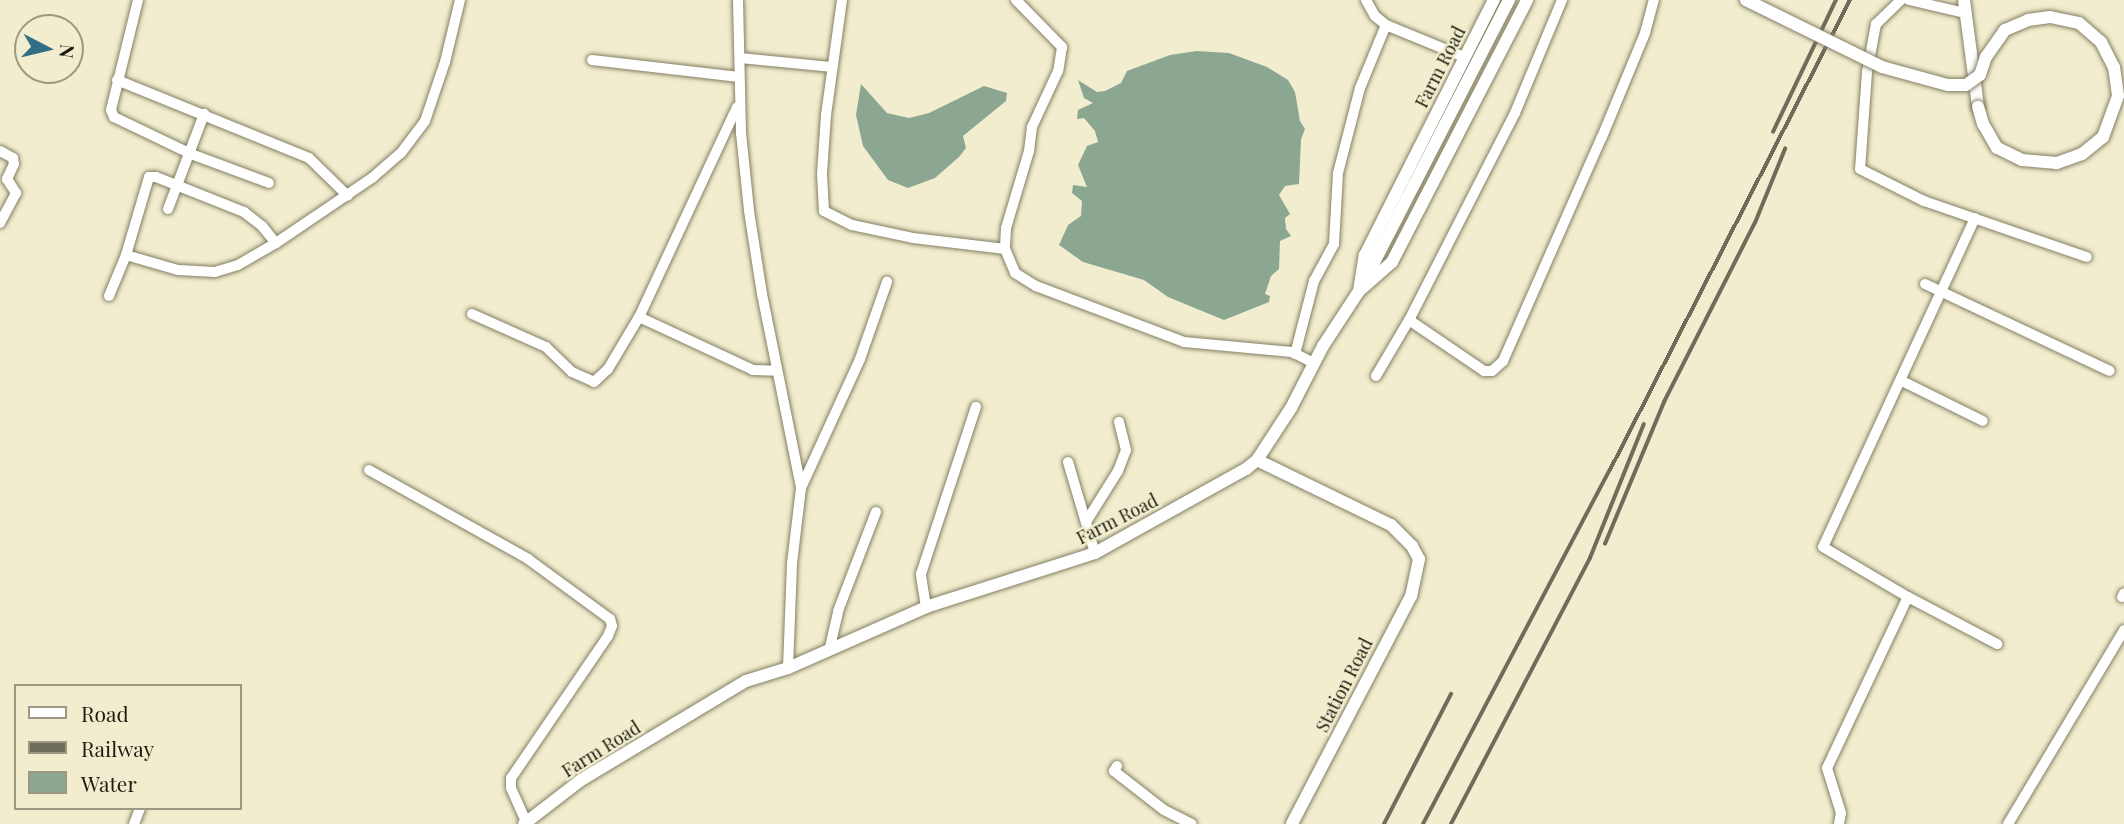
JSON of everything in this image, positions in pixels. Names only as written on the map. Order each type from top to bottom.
[{"type":"main road","name":"Farm Road","points":[[525,823],[581,780],[746,681],[788,668],[830,647],[926,607],[1095,553],[1222,484],[1257,460],[1291,408],[1314,363],[1359,291],[1365,255],[1494,0]]},
{"type":"main road","points":[[1359,291],[1509,0]]},
{"type":"main road","points":[[1359,291],[1392,262],[1527,0]]},
{"type":"main road","points":[[1746,0],[1882,67],[1948,85],[1966,85],[1980,75],[1986,57],[2005,30],[2028,20],[2050,17],[2079,23],[2101,42],[2114,67],[2118,96],[2103,137],[2082,154],[2057,163],[2022,160],[1997,148],[1983,124],[1978,107],[1965,6]]},
{"type":"main road","name":"Station Road","points":[[1257,460],[1391,525],[1412,546],[1419,559],[1411,596],[1292,824]]},
{"type":"street","points":[[138,0],[117,80],[111,110],[114,117],[191,154],[269,183]]},
{"type":"street","points":[[126,254],[178,270],[215,272],[238,265],[348,196],[401,153],[425,121],[445,62],[460,0]]},
{"type":"street","points":[[738,0],[739,104],[749,211],[777,372],[801,488]]},
{"type":"street","points":[[842,0],[831,67],[822,174],[824,211],[852,225],[913,238],[1005,249]]},
{"type":"street","points":[[1016,0],[1062,47],[1058,71],[1032,127],[1029,151],[1006,228],[1005,249],[1015,272],[1036,286],[1147,331],[1210,346],[1295,354],[1314,363]]},
{"type":"street","points":[[1366,0],[1375,16],[1386,25],[1464,57]]},
{"type":"street","points":[[1377,376],[1409,320],[1515,113],[1562,0]]},
{"type":"street","points":[[1409,320],[1484,371],[1499,368],[1602,137],[1645,33],[1654,0]]},
{"type":"street","points":[[1901,0],[1877,23],[1867,72],[1860,169],[1924,201],[2087,257]]},
{"type":"street","points":[[1909,0],[1965,6]]},
{"type":"street","points":[[1295,354],[1314,281],[1334,244],[1338,173],[1360,88],[1386,25]]},
{"type":"street","points":[[740,58],[831,67]]},
{"type":"street","points":[[592,60],[739,77]]},
{"type":"street","points":[[117,80],[309,158],[348,196]]},
{"type":"street","points":[[472,314],[546,347],[572,372],[594,382],[608,369],[639,317],[739,104]]},
{"type":"street","points":[[168,209],[205,114]]},
{"type":"street","points":[[0,151],[13,158],[14,164],[3,177],[16,193],[0,223]]},
{"type":"street","points":[[109,296],[126,254],[149,177],[244,212],[262,226],[276,243]]},
{"type":"street","points":[[1975,218],[1823,547],[1908,597],[1997,644]]},
{"type":"street","points":[[788,668],[792,564],[801,488],[860,359],[887,282]]},
{"type":"street","points":[[1924,284],[2110,371]]},
{"type":"street","points":[[639,317],[753,370],[777,372]]},
{"type":"street","points":[[1902,381],[1983,421]]},
{"type":"street","points":[[926,607],[921,574],[976,407]]},
{"type":"street","points":[[1086,522],[1118,471],[1126,450],[1119,422]]},
{"type":"street","points":[[1069,462],[1095,553]]},
{"type":"street","points":[[369,470],[528,559],[610,619],[612,626],[608,636],[517,764],[511,778],[525,823]]},
{"type":"street","points":[[830,647],[838,611],[876,513]]},
{"type":"street","points":[[1839,824],[1841,813],[1827,768],[1908,597]]},
{"type":"street","points":[[2008,824],[2124,630]]},
{"type":"street","points":[[1117,766],[1114,771],[1164,810],[1192,824]]},
{"type":"water","points":[[1197,51],[1229,53],[1267,67],[1288,80],[1295,92],[1300,121],[1305,129],[1301,139],[1299,184],[1285,186],[1279,195],[1290,214],[1285,218],[1286,229],[1291,236],[1280,241],[1279,269],[1271,276],[1265,294],[1270,296],[1269,302],[1224,320],[1168,297],[1144,280],[1083,262],[1059,245],[1068,225],[1081,216],[1082,201],[1072,193],[1073,185],[1087,187],[1078,165],[1087,146],[1098,142],[1095,131],[1084,118],[1077,119],[1078,110],[1093,103],[1084,98],[1078,80],[1097,92],[1105,91],[1121,83],[1127,71],[1170,55]]},
{"type":"water","points":[[861,84],[887,113],[909,118],[929,113],[984,86],[1007,93],[1006,101],[963,136],[966,148],[959,157],[935,178],[908,188],[888,180],[863,146],[856,115]]},
{"type":"railway","points":[[1773,132],[1836,0]]},
{"type":"railway","points":[[1423,824],[1610,470],[1850,0]]},
{"type":"railway","points":[[1605,544],[1664,402],[1755,223],[1785,149]]},
{"type":"railway","points":[[1451,824],[1590,558],[1644,424]]},
{"type":"railway","points":[[1384,824],[1451,694]]}]
